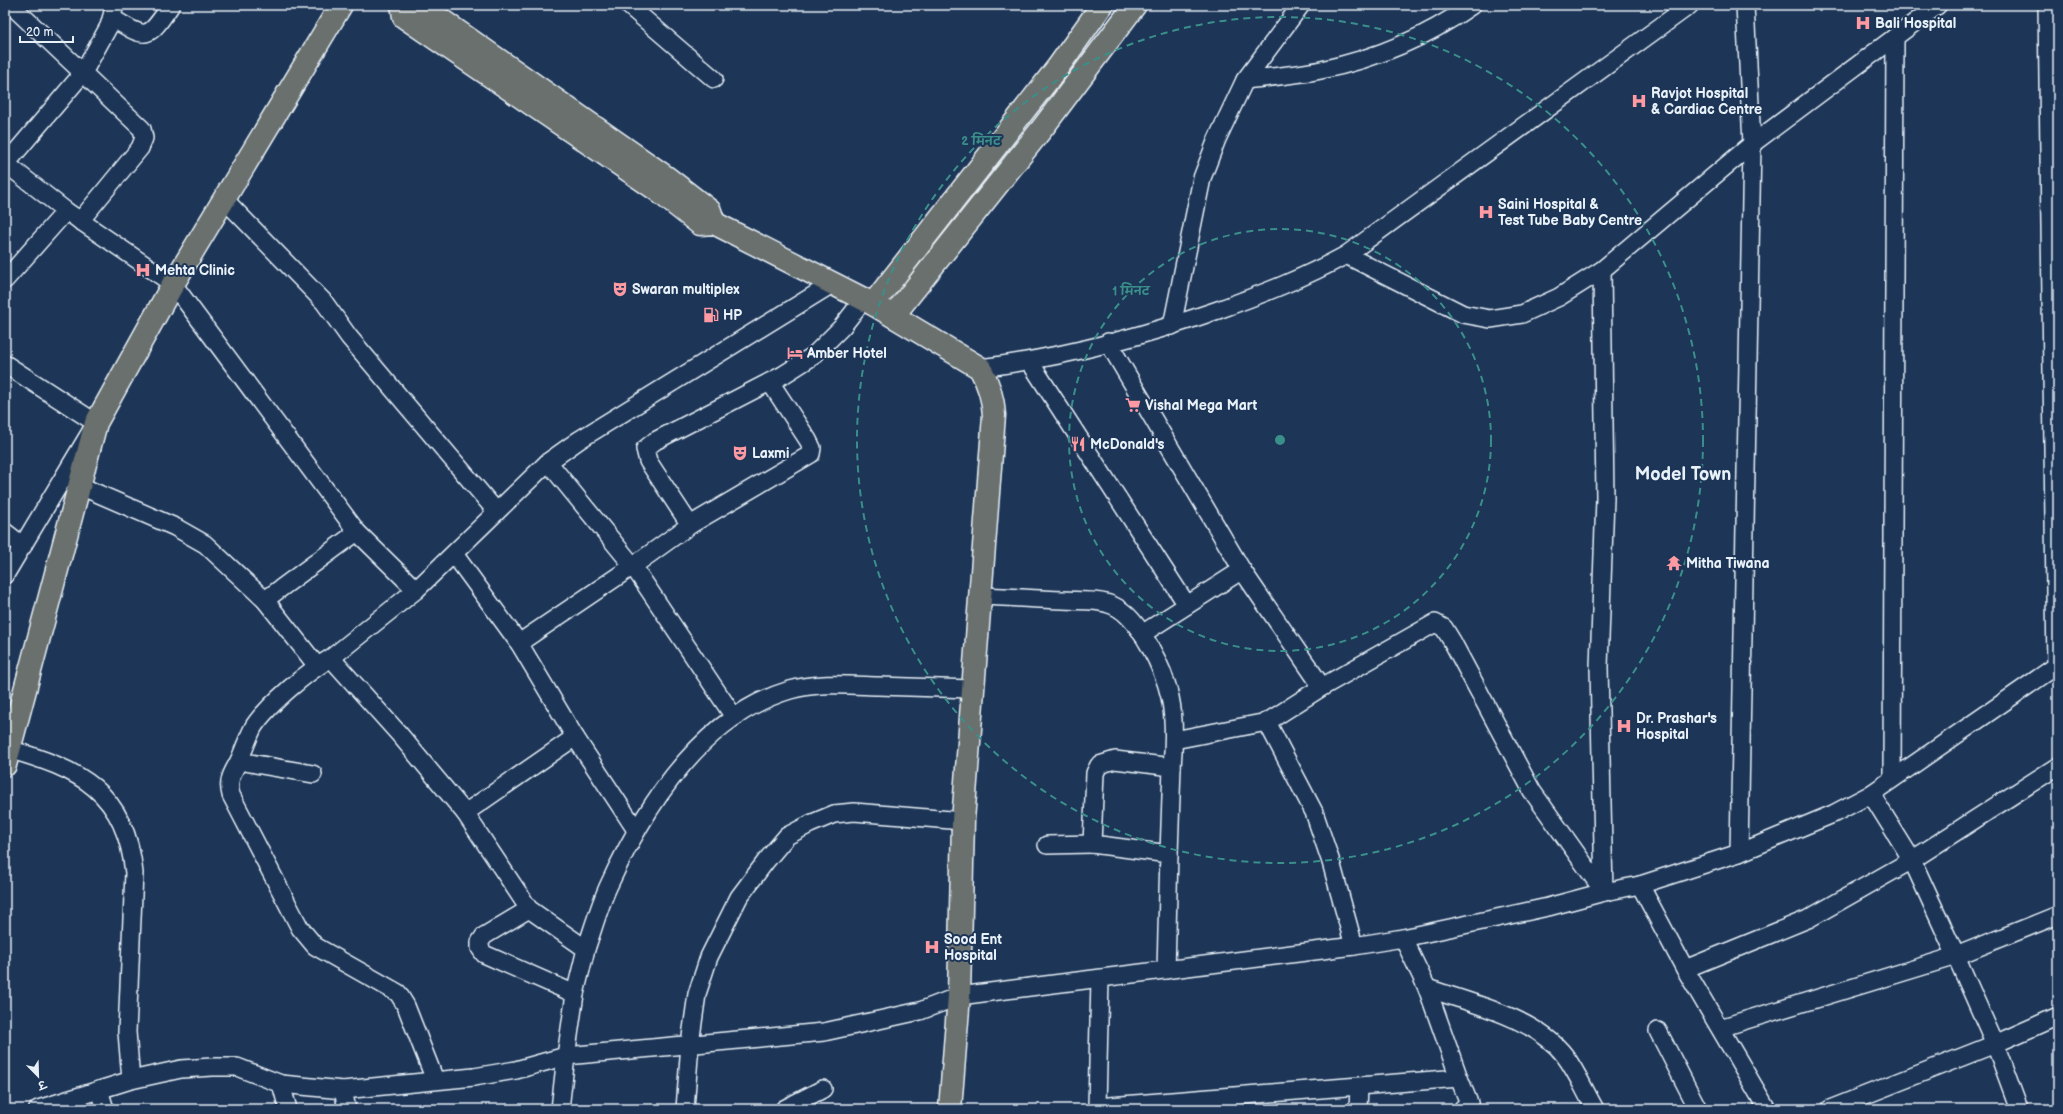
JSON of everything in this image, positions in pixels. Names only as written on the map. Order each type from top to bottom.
[{"type":"main road","points":[[7,757],[78,485],[96,423],[174,284],[341,5]]},
{"type":"main road","points":[[402,5],[404,17],[657,190],[700,224],[714,223],[894,316],[980,368],[989,383],[993,398],[994,415],[963,821],[959,996],[950,1109]]},
{"type":"main road","points":[[420,5],[666,176],[710,211],[714,223]]},
{"type":"main road","points":[[868,302],[967,186],[1058,67],[1102,5]]},
{"type":"main road","points":[[894,316],[1044,126],[1135,5]]},
{"type":"main road","points":[[967,186],[985,200]]},
{"type":"street","points":[[11,5],[142,129],[144,138],[140,148],[80,221]]},
{"type":"street","points":[[171,5],[153,30],[146,34],[138,34],[113,11],[109,26],[83,73],[5,164],[80,221],[174,284],[357,532],[416,590]]},
{"type":"street","points":[[628,5],[714,79]]},
{"type":"street","points":[[1172,326],[1202,178],[1217,139],[1245,80],[1301,5]]},
{"type":"street","points":[[1245,80],[1321,70],[1384,52],[1421,36],[1472,5]]},
{"type":"street","points":[[980,368],[1030,362],[1172,326],[1276,289],[1315,272],[1346,255],[1690,5]]},
{"type":"street","points":[[1739,853],[1752,144],[1745,5]]},
{"type":"street","points":[[1346,255],[1463,314],[1490,319],[1522,314],[1559,297],[1602,270],[1752,144],[1938,5]]},
{"type":"street","points":[[38,1109],[131,1080],[181,1069],[230,1067],[256,1073],[281,1084],[343,1090],[474,1077],[516,1070],[566,1056],[824,1032],[920,1011],[959,996],[1354,946],[1403,938],[1548,907],[1604,892],[1640,885],[1739,853],[1833,814],[1871,794],[2057,668],[2047,5]]},
{"type":"street","points":[[1892,779],[1895,37]]},
{"type":"street","points":[[225,200],[324,302],[349,337],[496,511]]},
{"type":"street","points":[[5,280],[66,211]]},
{"type":"street","points":[[1602,270],[1605,498],[1599,667],[1604,892]]},
{"type":"street","points":[[435,1080],[406,1006],[398,993],[315,946],[300,928],[231,795],[228,787],[230,776],[239,761],[254,727],[271,707],[324,662],[416,590],[548,462],[580,440],[832,284]]},
{"type":"street","points":[[690,525],[648,461],[645,449],[656,440],[770,382],[813,356],[868,302]]},
{"type":"street","points":[[1108,342],[1242,570],[1322,687]]},
{"type":"street","points":[[1030,362],[1187,605]]},
{"type":"street","points":[[5,364],[96,423],[5,575]]},
{"type":"street","points":[[519,643],[633,566],[690,525],[811,454],[812,448],[808,440],[770,382]]},
{"type":"street","points":[[548,462],[633,566],[734,717]]},
{"type":"street","points":[[78,485],[192,535],[220,557],[265,600],[324,662],[400,735],[465,813],[529,909],[586,950]]},
{"type":"street","points":[[5,532],[23,546]]},
{"type":"street","points":[[265,600],[357,532]]},
{"type":"street","points":[[454,554],[519,643],[575,737],[636,830]]},
{"type":"street","points":[[1142,634],[1242,570]]},
{"type":"street","points":[[980,596],[1091,601],[1113,606],[1126,614],[1142,634],[1162,673],[1170,698],[1174,740],[1166,970]]},
{"type":"street","points":[[1174,740],[1267,722],[1322,687],[1435,623],[1444,628],[1532,791],[1604,892]]},
{"type":"street","points":[[560,1109],[575,994],[586,950],[607,888],[636,830],[668,782],[700,747],[734,717],[790,690],[816,686],[853,685],[972,689]]},
{"type":"street","points":[[1267,722],[1314,812],[1332,862],[1354,946]]},
{"type":"street","points":[[465,813],[575,737]]},
{"type":"street","points":[[7,757],[43,759],[68,769],[90,783],[114,810],[123,829],[132,854],[134,873],[128,1032],[131,1080]]},
{"type":"street","points":[[1092,844],[1095,773],[1100,765],[1115,760],[1172,767]]},
{"type":"street","points":[[239,761],[312,774]]},
{"type":"street","points":[[1685,969],[1808,919],[1912,860],[2058,766]]},
{"type":"street","points":[[1871,794],[1912,860],[1995,1044],[2019,1109]]},
{"type":"street","points":[[685,1109],[690,1044],[697,994],[709,957],[739,897],[787,836],[834,814],[854,812],[963,821]]},
{"type":"street","points":[[1047,845],[1092,844],[1169,854]]},
{"type":"street","points":[[1640,885],[1685,969],[1767,1109]]},
{"type":"street","points":[[529,909],[484,936],[480,942],[480,948],[484,954],[575,994]]},
{"type":"street","points":[[1720,1028],[1956,956],[2058,915]]},
{"type":"street","points":[[1403,938],[1427,988],[1468,1107]]},
{"type":"street","points":[[1100,979],[1097,1108],[1223,1103],[1359,1087],[1459,1078]]},
{"type":"street","points":[[1427,988],[1523,1022],[1538,1031],[1552,1042],[1565,1056],[1595,1109]]},
{"type":"street","points":[[1830,1109],[1995,1044],[2058,1016]]},
{"type":"street","points":[[1658,1031],[1698,1109]]},
{"type":"street","points":[[281,1084],[288,1109]]},
{"type":"street","points":[[1358,1109],[1359,1087]]},
{"type":"street","points":[[100,1090],[105,1109]]},
{"type":"street","points":[[343,1090],[347,1109]]},
{"type":"street","points":[[784,1109],[823,1090]]},
{"type":"place","name":"Bali Hospital","points":[[1863,23]]},
{"type":"place","name":"Ravjot Hospital & Cardiac Centre","points":[[1639,101]]},
{"type":"place","name":"Saini Hospital & Test Tube Baby Centre","points":[[1486,212]]},
{"type":"place","name":"Mehta Clinic","points":[[143,270]]},
{"type":"place","name":"Swaran multiplex","points":[[620,289]]},
{"type":"place","name":"HP","points":[[711,315]]},
{"type":"place","name":"Amber Hotel","points":[[795,353]]},
{"type":"place","name":"Vishal Mega Mart","points":[[1133,405]]},
{"type":"place","name":"McDonald's","points":[[1078,444]]},
{"type":"place","name":"Laxmi","points":[[740,453]]},
{"type":"place","name":"Mitha Tiwana","points":[[1674,563]]},
{"type":"place","name":"Dr. Prashar's Hospital","points":[[1624,726]]},
{"type":"place","name":"Sood Ent Hospital","points":[[932,947]]},
{"type":"district","name":"Model Town","points":[[1683,474]]}]
